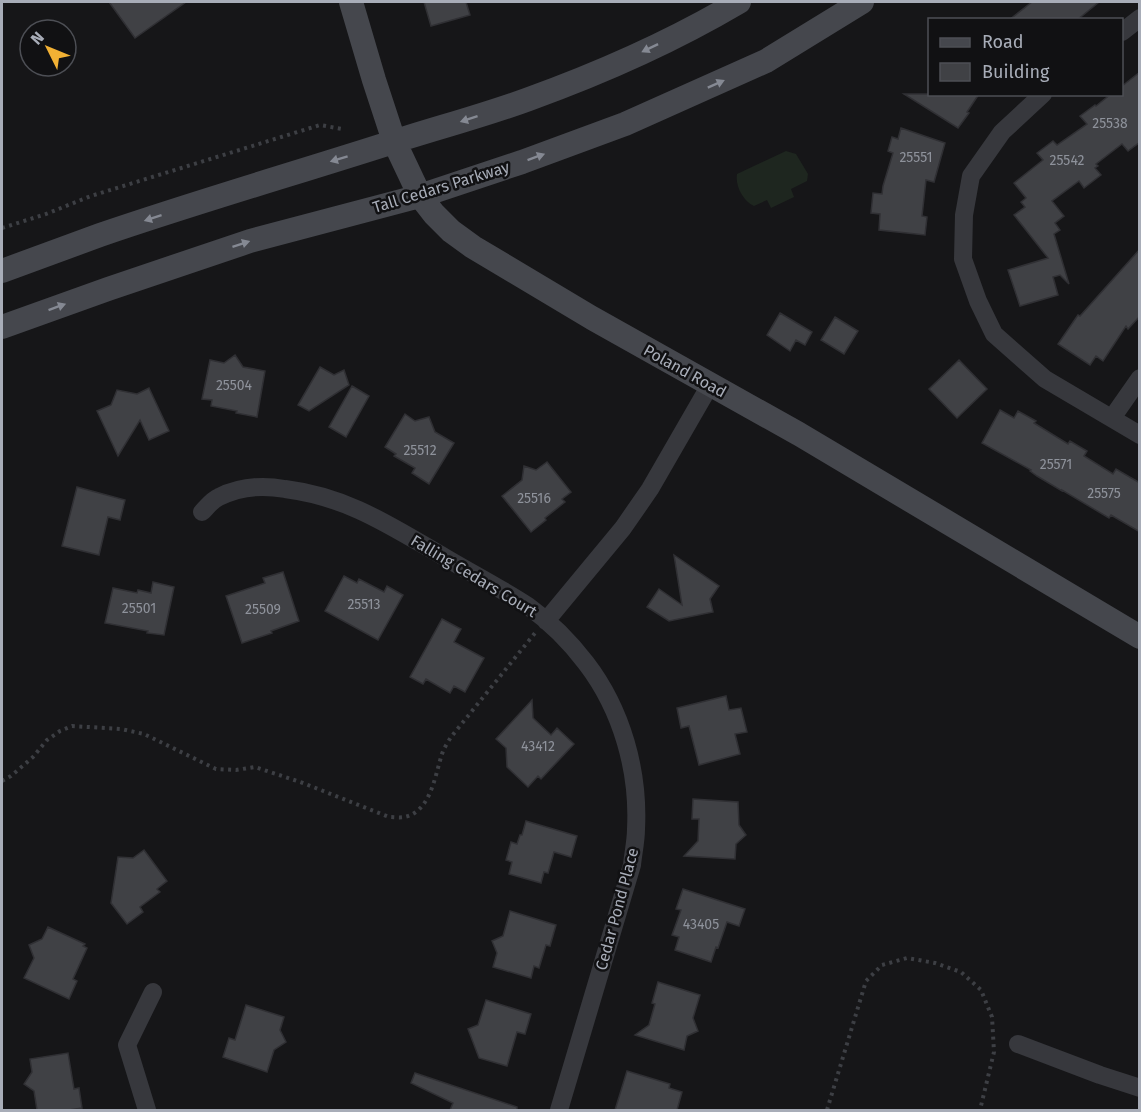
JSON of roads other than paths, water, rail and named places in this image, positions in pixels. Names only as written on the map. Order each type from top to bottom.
[{"type":"main road","name":"Poland Road","points":[[351,2],[394,141],[420,196],[451,231],[473,247],[592,318],[808,440],[1140,637]]},
{"type":"main road","points":[[2,271],[111,232],[530,99],[616,65],[701,24],[739,2]]},
{"type":"main road","name":"Tall Cedars Parkway","points":[[2,327],[250,241],[420,196],[625,124],[766,62],[862,2]]},
{"type":"street","points":[[1123,31],[1140,18]]},
{"type":"street","points":[[1041,96],[1002,132],[971,176],[964,215],[963,259],[978,301],[994,334],[1045,379],[1140,435]]},
{"type":"street","points":[[1112,418],[1140,378]]},
{"type":"street","name":"Falling Cedars Court","points":[[202,512],[217,498],[238,489],[270,486],[306,491],[340,501],[373,516],[528,606],[546,621],[628,520],[650,489],[710,385]]},
{"type":"street","name":"Cedar Pond Place","points":[[546,621],[565,638],[587,664],[606,694],[621,726],[631,760],[636,795],[636,831],[632,866],[559,1110]]},
{"type":"street","points":[[147,1110],[127,1045],[153,992]]},
{"type":"street","points":[[1018,1044],[1140,1088]]}]
